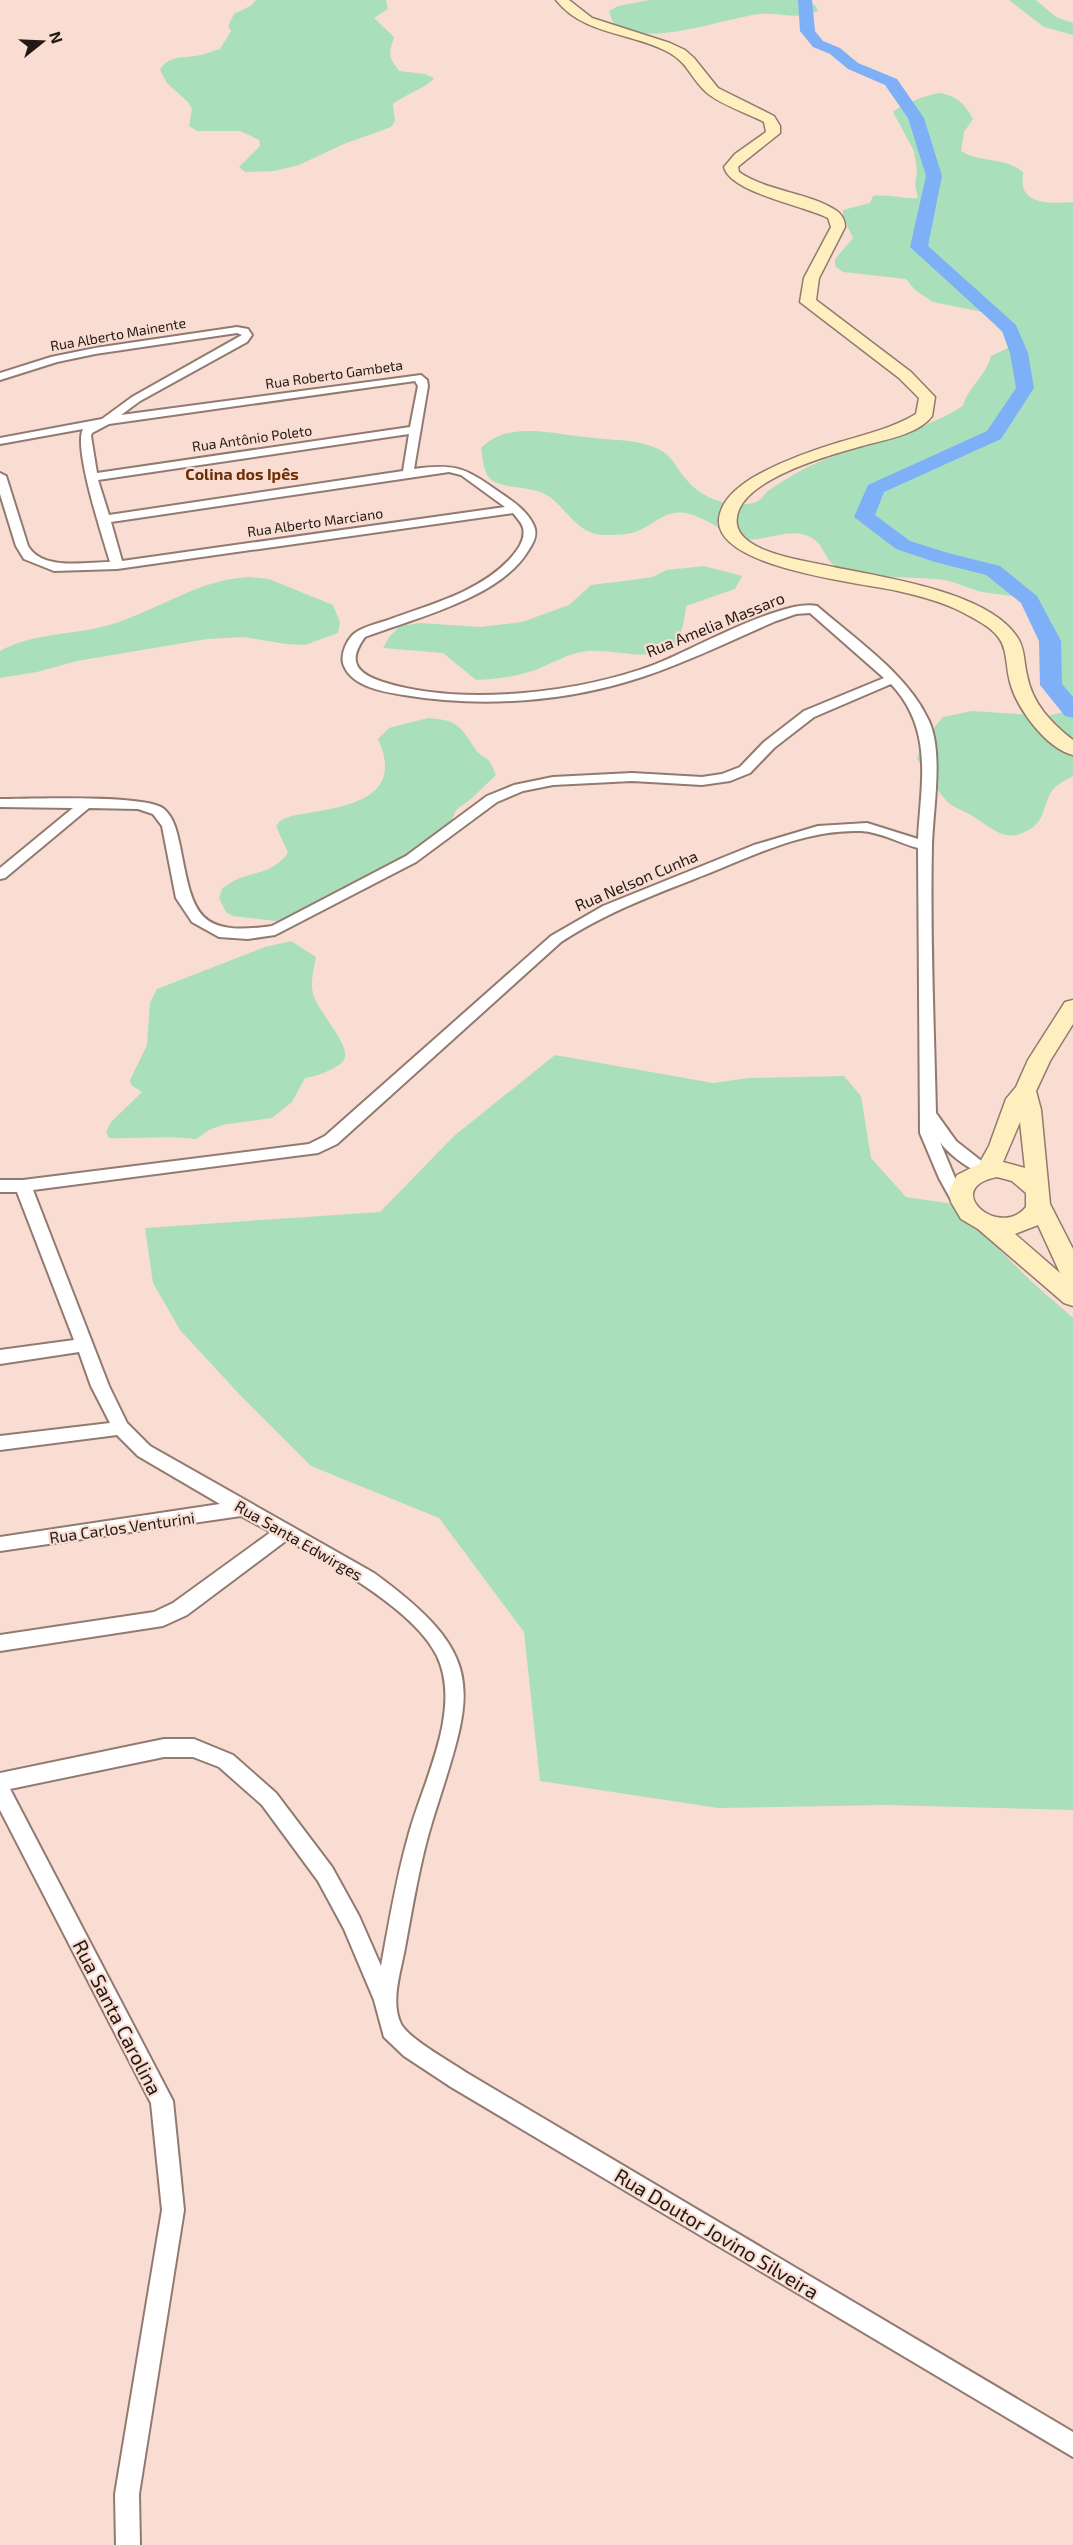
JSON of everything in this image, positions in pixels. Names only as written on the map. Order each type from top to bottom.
[{"type":"street","points":[[562,0],[578,15],[594,25],[650,40],[678,52],[692,63],[706,85],[713,91],[769,119],[773,126],[773,133],[766,141],[735,160],[731,167],[733,174],[752,186],[815,206],[837,217],[838,232],[813,271],[807,294],[808,302],[905,375],[927,397],[924,416],[902,430],[796,461],[748,488],[734,499],[726,516],[730,533],[739,543],[775,560],[916,591],[980,614],[1008,633],[1014,649],[1023,693],[1052,735],[1073,749]]},
{"type":"street","name":"Rua Alberto Mainente","points":[[0,377],[55,359],[95,351],[237,330],[244,331],[247,335],[243,340],[136,399],[103,423]]},
{"type":"street","name":"Rua Roberto Gambeta","points":[[103,423],[122,427],[423,386],[415,430]]},
{"type":"street","points":[[0,441],[103,423]]},
{"type":"street","points":[[103,423],[87,430],[85,436],[92,477],[117,566]]},
{"type":"street","points":[[408,473],[415,430]]},
{"type":"street","name":"Rua Antônio Poleto","points":[[92,477],[415,430]]},
{"type":"street","points":[[105,519],[408,473],[450,469],[465,473],[516,509]]},
{"type":"street","name":"Rua Alberto Marciano","points":[[0,476],[22,546],[28,556],[54,567],[117,566],[516,509]]},
{"type":"street","name":"Rua Amelia Massaro","points":[[516,509],[529,527],[529,540],[498,578],[479,590],[361,634],[352,644],[349,658],[350,668],[357,676],[378,685],[450,698],[523,695],[587,688],[620,680],[794,610],[813,609],[893,679],[909,696],[922,721],[928,752],[925,846],[928,1133],[947,1178],[961,1203]]},
{"type":"street","points":[[0,803],[139,805],[158,810],[169,826],[183,898],[197,919],[219,932],[248,934],[275,930],[411,859],[492,799],[519,788],[553,781],[632,777],[702,781],[725,778],[745,770],[769,745],[809,714],[893,679]]},
{"type":"street","points":[[0,875],[86,804]]},
{"type":"street","name":"Rua Nelson Cunha","points":[[0,1186],[22,1186],[291,1154],[312,1149],[331,1140],[556,939],[585,919],[621,902],[786,838],[844,827],[863,827],[925,846]]},
{"type":"street","points":[[986,1170],[1000,1146],[1017,1099],[1025,1091],[1045,1051],[1073,1007]]},
{"type":"street","points":[[987,1224],[1006,1227],[1024,1223],[1037,1213],[1040,1202],[1030,1110],[1025,1091]]},
{"type":"street","points":[[926,1113],[950,1145],[986,1170]]},
{"type":"street","points":[[1073,1274],[1040,1202],[1038,1191],[1026,1178],[1007,1170],[986,1170],[972,1175],[963,1184],[960,1190],[961,1203],[971,1215],[987,1224],[1073,1296]]},
{"type":"street","name":"Rua Santa Edwirges","points":[[22,1186],[100,1386],[121,1428],[144,1451],[324,1551],[389,1595],[433,1633],[448,1655],[454,1677],[455,1714],[418,1836],[385,2000]]},
{"type":"street","points":[[0,1357],[85,1345]]},
{"type":"street","points":[[0,1443],[121,1428]]},
{"type":"street","name":"Rua Carlos Venturini","points":[[0,1544],[244,1508]]},
{"type":"street","points":[[0,1643],[156,1620],[180,1609],[286,1531]]},
{"type":"street","points":[[0,1782],[164,1748],[194,1748],[226,1761],[269,1799],[326,1875],[352,1923],[385,2000]]},
{"type":"street","name":"Rua Santa Carolina","points":[[0,1790],[162,2101],[173,2210],[127,2494],[128,2545]]},
{"type":"street","name":"Rua Doutor Jovino Silveira","points":[[385,2000],[392,2030],[412,2049],[459,2080],[1073,2445]]},
{"type":"green space","points":[[256,0],[386,0],[388,9],[374,18],[394,37],[390,51],[392,61],[399,71],[425,74],[434,78],[427,85],[393,104],[395,121],[391,127],[344,144],[299,165],[274,171],[245,172],[239,167],[260,146],[259,140],[240,131],[197,131],[189,126],[192,109],[188,102],[167,83],[160,70],[171,60],[220,49],[231,31],[228,26],[234,14],[252,5]]},
{"type":"green space","points":[[649,0],[807,0],[816,6],[818,11],[796,16],[759,14],[688,30],[650,34],[633,32],[616,26],[613,22],[609,11],[618,6]]},
{"type":"green space","points":[[1009,0],[1036,0],[1056,17],[1073,23],[1073,35],[1044,27]]},
{"type":"green space","points":[[940,93],[960,102],[973,119],[964,132],[961,151],[968,155],[1016,167],[1023,172],[1023,187],[1031,198],[1045,202],[1073,202],[1073,697],[1053,684],[1042,668],[1042,646],[1051,621],[1035,606],[1021,598],[978,591],[944,580],[881,576],[844,570],[828,559],[815,540],[802,534],[743,539],[701,518],[685,513],[672,513],[632,533],[595,534],[581,527],[543,493],[506,486],[493,481],[487,475],[484,466],[481,448],[489,441],[504,434],[538,431],[631,441],[649,445],[665,453],[690,484],[708,497],[721,502],[747,504],[758,501],[768,491],[802,470],[842,453],[904,433],[944,417],[963,406],[991,356],[1014,345],[983,312],[933,302],[915,290],[906,279],[843,272],[835,266],[835,259],[853,238],[843,217],[843,210],[870,203],[873,196],[918,198],[915,185],[917,171],[914,151],[893,112],[915,100]]},
{"type":"green space","points":[[704,566],[742,576],[735,589],[686,606],[679,638],[671,648],[657,654],[581,652],[521,674],[476,680],[443,653],[383,648],[389,637],[400,626],[420,623],[480,627],[522,622],[569,605],[591,585],[652,577],[667,570]]},
{"type":"green space","points":[[249,577],[269,579],[333,605],[340,622],[338,633],[305,645],[244,637],[207,639],[77,661],[37,672],[0,678],[0,651],[14,645],[28,640],[116,623],[198,588],[231,579]]},
{"type":"green space","points":[[1073,710],[1073,776],[1053,789],[1039,821],[1023,833],[1007,835],[1001,833],[950,804],[936,789],[917,759],[922,742],[943,717],[972,711],[1047,716]]},
{"type":"green space","points":[[428,718],[446,720],[462,730],[477,752],[490,762],[496,775],[456,810],[449,827],[423,846],[308,914],[276,921],[233,916],[226,912],[219,898],[222,889],[239,878],[272,867],[288,853],[276,826],[281,820],[346,805],[362,799],[375,790],[383,778],[385,761],[378,739],[389,728]]},
{"type":"green space","points":[[291,941],[316,957],[312,980],[313,994],[345,1051],[342,1063],[316,1076],[305,1078],[292,1102],[272,1118],[222,1125],[196,1139],[109,1138],[106,1132],[111,1122],[142,1092],[131,1085],[130,1080],[147,1045],[150,1003],[157,989],[265,947]]},
{"type":"green space","points":[[555,1055],[713,1083],[749,1078],[844,1076],[861,1096],[871,1158],[906,1197],[953,1204],[1031,1281],[1073,1318],[1073,1810],[885,1805],[718,1808],[540,1781],[524,1632],[439,1518],[311,1466],[239,1394],[180,1330],[153,1283],[145,1228],[380,1212],[454,1136]]},
{"type":"waterway","points":[[805,0],[808,31],[818,44],[835,51],[853,66],[891,82],[916,118],[934,176],[919,247],[1010,329],[1019,353],[1025,388],[994,435],[875,489],[864,517],[903,545],[942,558],[993,570],[1030,600],[1050,641],[1051,685],[1073,711]]},
{"type":"district","name":"Colina dos Ipês","points":[[242,473]]}]
